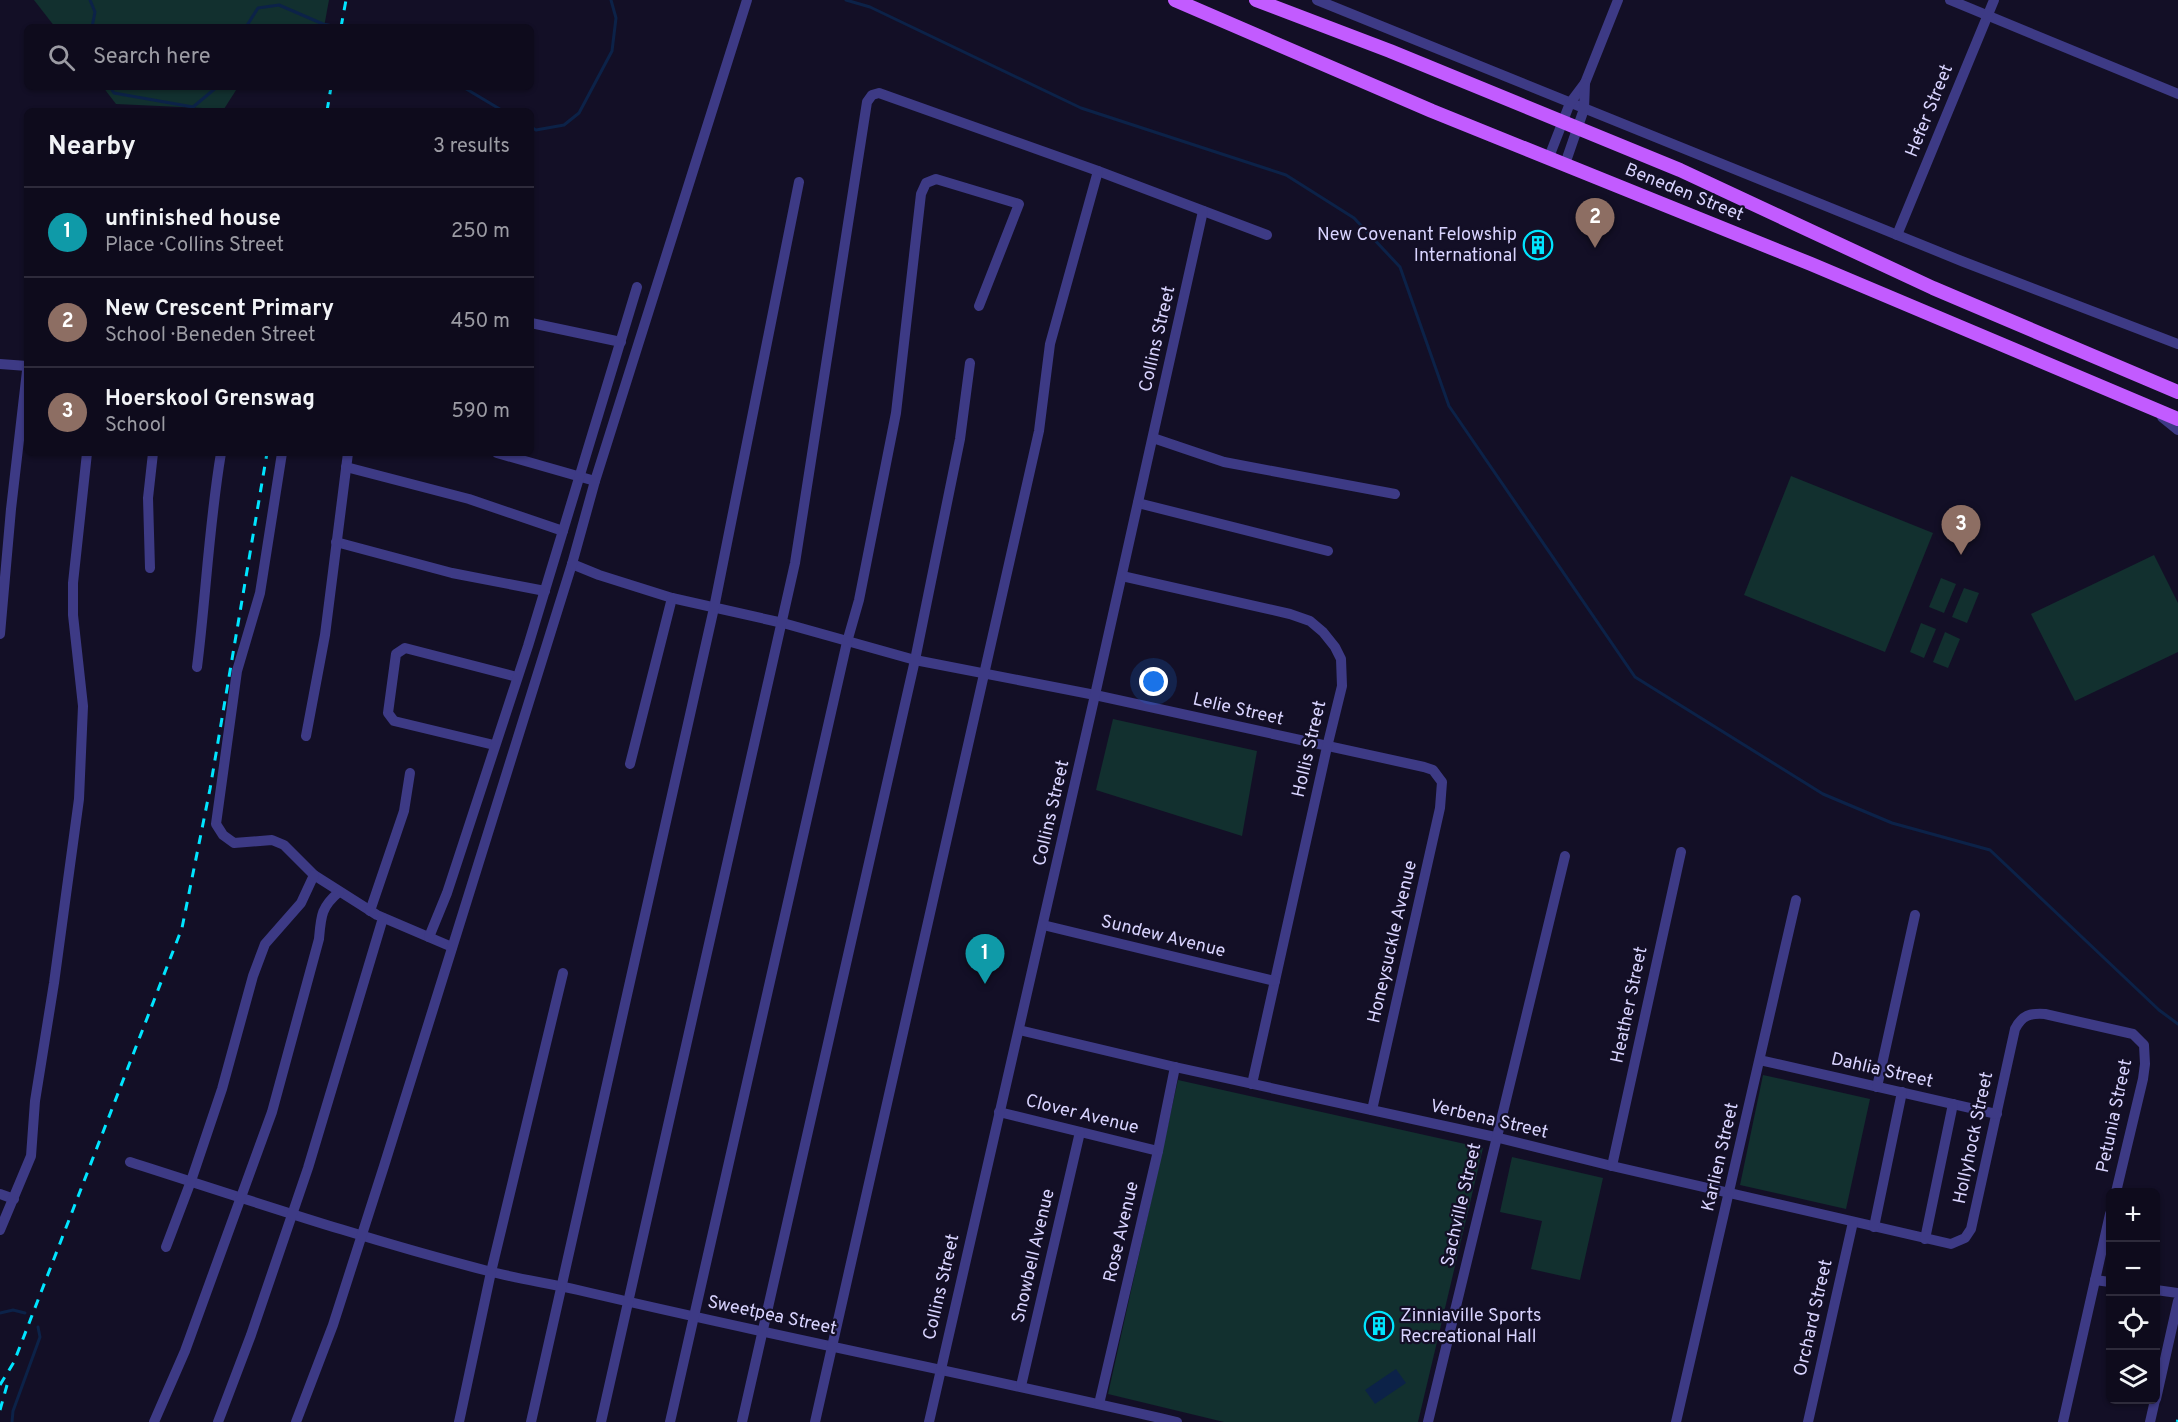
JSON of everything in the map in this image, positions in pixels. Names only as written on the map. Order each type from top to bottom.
[{"type":"main road","name":"Beneden Street","points":[[1175,0],[1432,111],[1923,310],[2178,420]]},
{"type":"main road","name":"Beneden Street","points":[[1256,0],[1680,170],[1933,288],[2178,392]]},
{"type":"street","points":[[296,1422],[333,1325],[361,1237],[572,564],[595,481],[747,0]]},
{"type":"street","points":[[1317,0],[1897,235],[2178,344]]},
{"type":"street","points":[[1550,157],[1570,103],[1585,83],[1618,0]]},
{"type":"street","points":[[1950,0],[2178,94]]},
{"type":"street","name":"Hefer Street","points":[[1897,235],[1994,0]]},
{"type":"street","points":[[1565,164],[1584,109],[1585,83]]},
{"type":"street","points":[[601,1422],[795,563],[867,102],[872,95],[879,93],[1098,171],[1267,235]]},
{"type":"street","points":[[815,1422],[1039,431],[1050,344],[1098,171]]},
{"type":"street","points":[[670,1422],[846,642],[859,600],[896,413],[921,194],[926,183],[936,179],[1019,204],[979,306]]},
{"type":"street","points":[[531,1422],[714,608],[799,182]]},
{"type":"street","name":"Collins Street","points":[[928,1422],[1043,925],[1203,211]]},
{"type":"street","points":[[429,937],[447,892],[545,591],[637,287]]},
{"type":"street","points":[[534,324],[621,342]]},
{"type":"street","points":[[742,1422],[915,660],[960,439],[970,363]]},
{"type":"street","points":[[0,364],[24,366]]},
{"type":"street","points":[[0,634],[24,399]]},
{"type":"street","points":[[2150,408],[2178,430]]},
{"type":"street","points":[[1153,438],[1224,462],[1395,494]]},
{"type":"street","points":[[0,1230],[31,1156],[35,1101],[79,799],[83,706],[73,615],[73,583],[87,456]]},
{"type":"street","points":[[150,568],[148,498],[153,456]]},
{"type":"street","points":[[197,667],[204,614],[213,495],[220,456]]},
{"type":"street","points":[[282,456],[260,593],[237,671],[216,824],[223,836],[234,843],[272,840],[285,845],[314,875],[370,911],[452,947]]},
{"type":"street","points":[[306,736],[325,635],[348,456]]},
{"type":"street","points":[[507,456],[595,481]]},
{"type":"street","points":[[346,467],[470,499],[563,531]]},
{"type":"street","points":[[1138,504],[1328,550]]},
{"type":"street","points":[[336,542],[452,573],[545,591]]},
{"type":"street","name":"Lelie Street","points":[[572,564],[672,598],[783,622],[915,660],[1095,695],[1424,767],[1433,770],[1442,782]]},
{"type":"street","name":"Hollis Street","points":[[1122,576],[1290,614],[1310,621],[1323,632],[1341,659],[1342,686],[1326,747],[1252,1084]]},
{"type":"street","points":[[630,764],[672,598]]},
{"type":"street","points":[[494,745],[394,721],[388,713],[396,654],[405,648],[517,677]]},
{"type":"street","points":[[370,911],[404,811],[410,773]]},
{"type":"street","name":"Honeysuckle Avenue","points":[[1372,1110],[1440,808],[1442,782]]},
{"type":"street","name":"Heather Street","points":[[1612,1166],[1681,852]]},
{"type":"street","name":"Sachville Street","points":[[1428,1422],[1495,1137],[1565,856]]},
{"type":"street","points":[[166,1247],[222,1089],[253,976],[261,955],[266,944],[301,903],[314,875]]},
{"type":"street","points":[[154,1422],[185,1351],[242,1198],[272,1112],[319,939],[322,914],[328,901],[339,892]]},
{"type":"street","name":"Karlien Street","points":[[1676,1422],[1796,900]]},
{"type":"street","points":[[1877,1087],[1915,915]]},
{"type":"street","points":[[218,1422],[292,1215],[383,918]]},
{"type":"street","name":"Sundew Avenue","points":[[1043,925],[1275,981]]},
{"type":"street","points":[[459,1422],[563,973]]},
{"type":"street","name":"Petunia Street","points":[[2015,1029],[2023,1017],[2035,1013],[2044,1014],[2133,1034],[2144,1045],[2143,1079],[2117,1188]]},
{"type":"street","name":"Hollyhock Street","points":[[1951,1244],[1965,1238],[1971,1229],[2015,1029]]},
{"type":"street","name":"Verbena Street","points":[[1018,1030],[1495,1137],[1951,1244]]},
{"type":"street","name":"Dahlia Street","points":[[1761,1060],[1997,1114]]},
{"type":"street","name":"Rose Avenue","points":[[1100,1404],[1175,1067]]},
{"type":"street","points":[[1874,1227],[1902,1092]]},
{"type":"street","points":[[1925,1239],[1953,1104]]},
{"type":"street","name":"Clover Avenue","points":[[999,1112],[1158,1151]]},
{"type":"street","name":"Snowbell Avenue","points":[[1021,1386],[1080,1132]]},
{"type":"street","name":"Sweetpea Street","points":[[130,1162],[361,1237],[492,1272],[1177,1422]]},
{"type":"street","points":[[0,1194],[14,1199]]},
{"type":"street","name":"Orchard Street","points":[[1808,1422],[1853,1222]]},
{"type":"street","points":[[2063,1422],[2106,1232]]},
{"type":"street","points":[[2095,1280],[2106,1281]]},
{"type":"street","points":[[2160,1291],[2178,1293]]},
{"type":"street","points":[[2160,1378],[2178,1301]]},
{"type":"street","points":[[2150,1422],[2154,1404]]},
{"type":"green space","points":[[34,0],[329,0],[325,24],[53,24]]},
{"type":"green space","points":[[105,90],[236,90],[225,108],[116,104]]},
{"type":"green space","points":[[1791,476],[1933,533],[1885,652],[1744,595]]},
{"type":"green space","points":[[2154,555],[2178,603],[2178,652],[2075,701],[2031,614]]},
{"type":"green space","points":[[1941,578],[1956,584],[1944,613],[1929,607]]},
{"type":"green space","points":[[1964,588],[1979,593],[1967,623],[1952,617]]},
{"type":"green space","points":[[1921,623],[1936,629],[1924,658],[1910,652]]},
{"type":"green space","points":[[1945,632],[1960,639],[1948,668],[1933,662]]},
{"type":"green space","points":[[1113,719],[1257,751],[1242,836],[1096,790]]},
{"type":"green space","points":[[1763,1075],[1870,1099],[1846,1209],[1740,1185]]},
{"type":"green space","points":[[1178,1080],[1483,1148],[1418,1422],[1224,1422],[1108,1394]]},
{"type":"green space","points":[[1512,1157],[1603,1178],[1580,1280],[1531,1269],[1542,1221],[1500,1212]]},
{"type":"water","points":[[1396,1369],[1406,1383],[1375,1404],[1365,1390]]},
{"type":"waterway","points":[[90,0],[95,12],[93,24]]},
{"type":"waterway","points":[[534,129],[564,125],[579,113],[612,51],[616,18],[611,0]]},
{"type":"waterway","points":[[846,0],[870,7],[1081,108],[1286,175],[1354,218],[1400,267],[1449,406],[1635,677],[1823,794],[1892,823],[1990,850],[2159,1010],[2178,1024]]},
{"type":"waterway","points":[[248,24],[258,8],[279,5],[323,24]]},
{"type":"waterway","points":[[112,90],[114,93],[193,107],[213,90]]},
{"type":"waterway","points":[[468,90],[498,108]]},
{"type":"waterway","points":[[0,1313],[13,1310],[25,1313]]},
{"type":"waterway","points":[[12,1422],[13,1411],[40,1337],[38,1327]]},
{"type":"railway","points":[[342,24],[346,0]]},
{"type":"railway","points":[[328,108],[330,90]]},
{"type":"railway","points":[[0,1385],[14,1362],[182,928],[210,789],[266,456]]},
{"type":"railway","points":[[0,1410],[9,1378]]},
{"type":"place","name":"New Covenant Felowship International","points":[[1538,245]]},
{"type":"place","name":"New Crescent Primary","points":[[1595,248]]},
{"type":"place","name":"Hoerskool Grenswag","points":[[1961,555]]},
{"type":"place","name":"unfinished house","points":[[985,984]]},
{"type":"place","name":"Zinniaville Sports Recreational Hall","points":[[1379,1326]]}]
